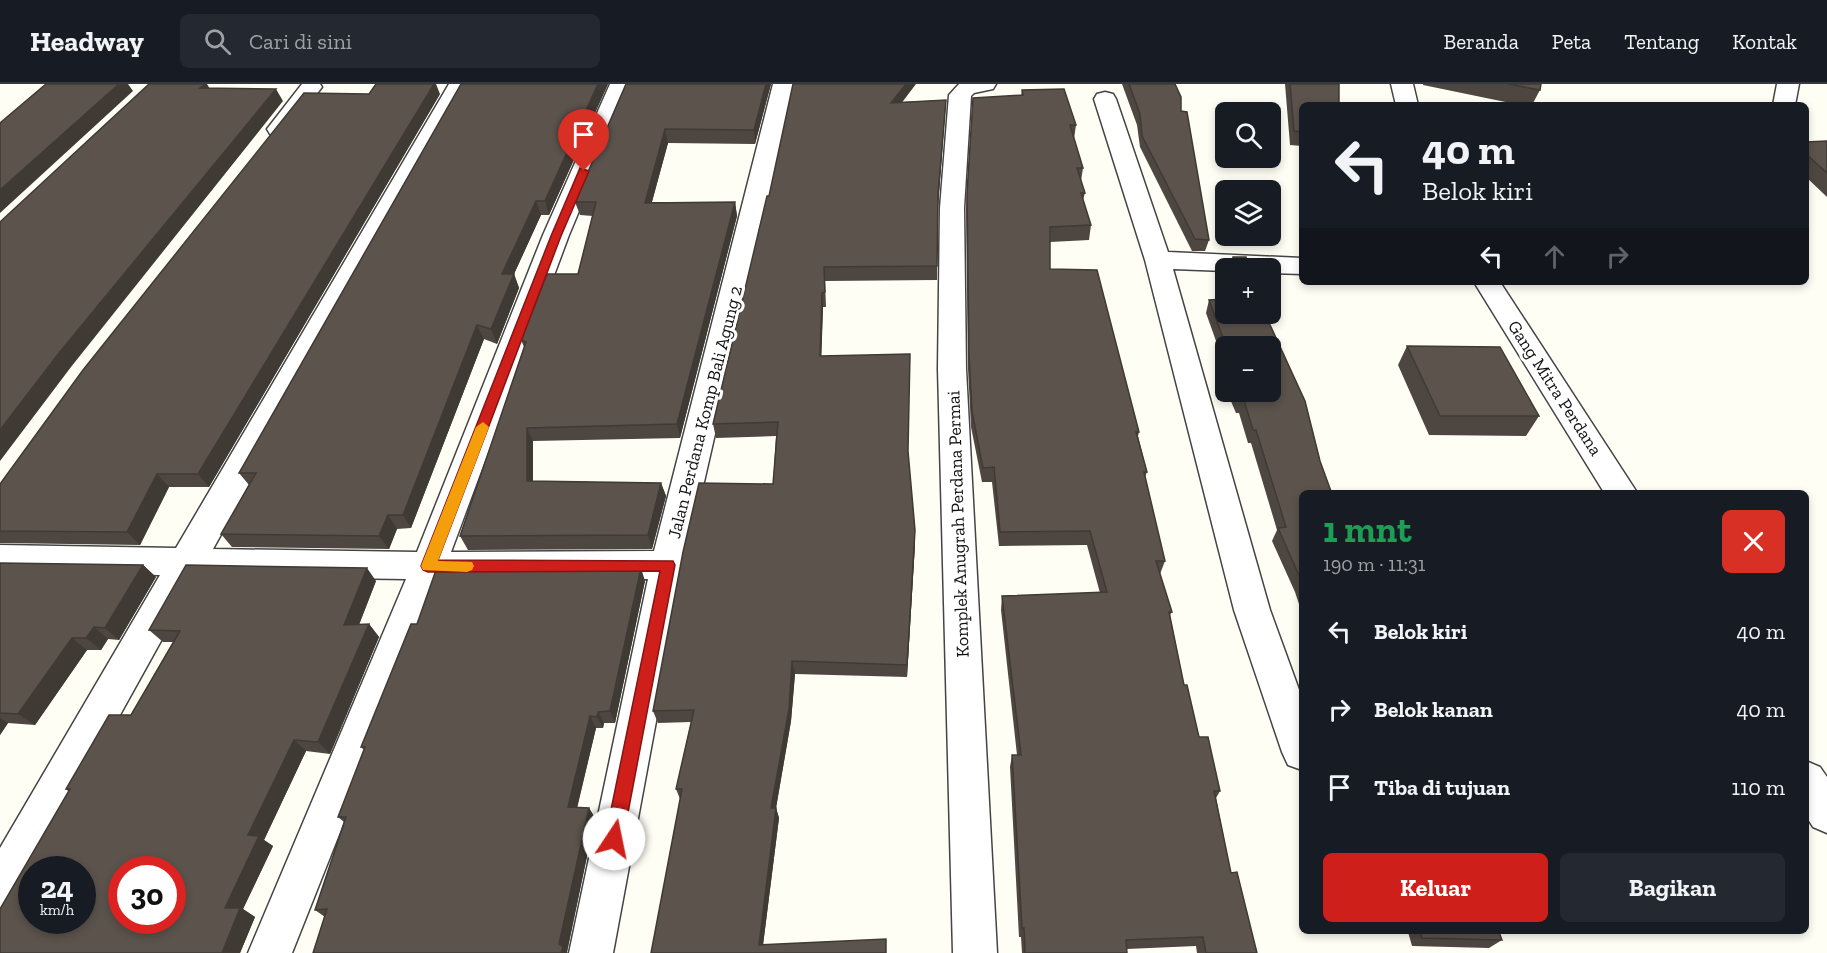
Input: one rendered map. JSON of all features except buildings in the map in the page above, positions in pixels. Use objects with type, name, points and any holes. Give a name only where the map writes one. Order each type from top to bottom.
[{"type":"street","points":[[0,890],[460,84]]},
{"type":"street","points":[[270,953],[428,566],[556,236],[621,84]]},
{"type":"street","name":"Jalan Perdana Komp Bali Agung 2","points":[[591,953],[668,565],[784,84]]},
{"type":"street","points":[[1402,84],[1406,102]]},
{"type":"street","points":[[1785,102],[1788,84]]},
{"type":"street","points":[[264,148],[311,87]]},
{"type":"street","name":"Komplek Anugrah Perdana Permai","points":[[973,89],[952,208],[952,369],[975,953]]},
{"type":"street","points":[[1105,99],[1158,260],[1252,610],[1299,743]]},
{"type":"street","points":[[1158,260],[1299,266]]},
{"type":"street","name":"Gang Mitra Perdana","points":[[1489,285],[1619,490]]},
{"type":"street","points":[[0,559],[428,566],[668,565]]},
{"type":"street","points":[[1809,785],[1827,813]]},
{"type":"slow traffic","points":[[467,566],[428,566],[483,427]]},
{"type":"route","points":[[584,171],[556,236],[428,566],[668,565],[614,839]]}]
